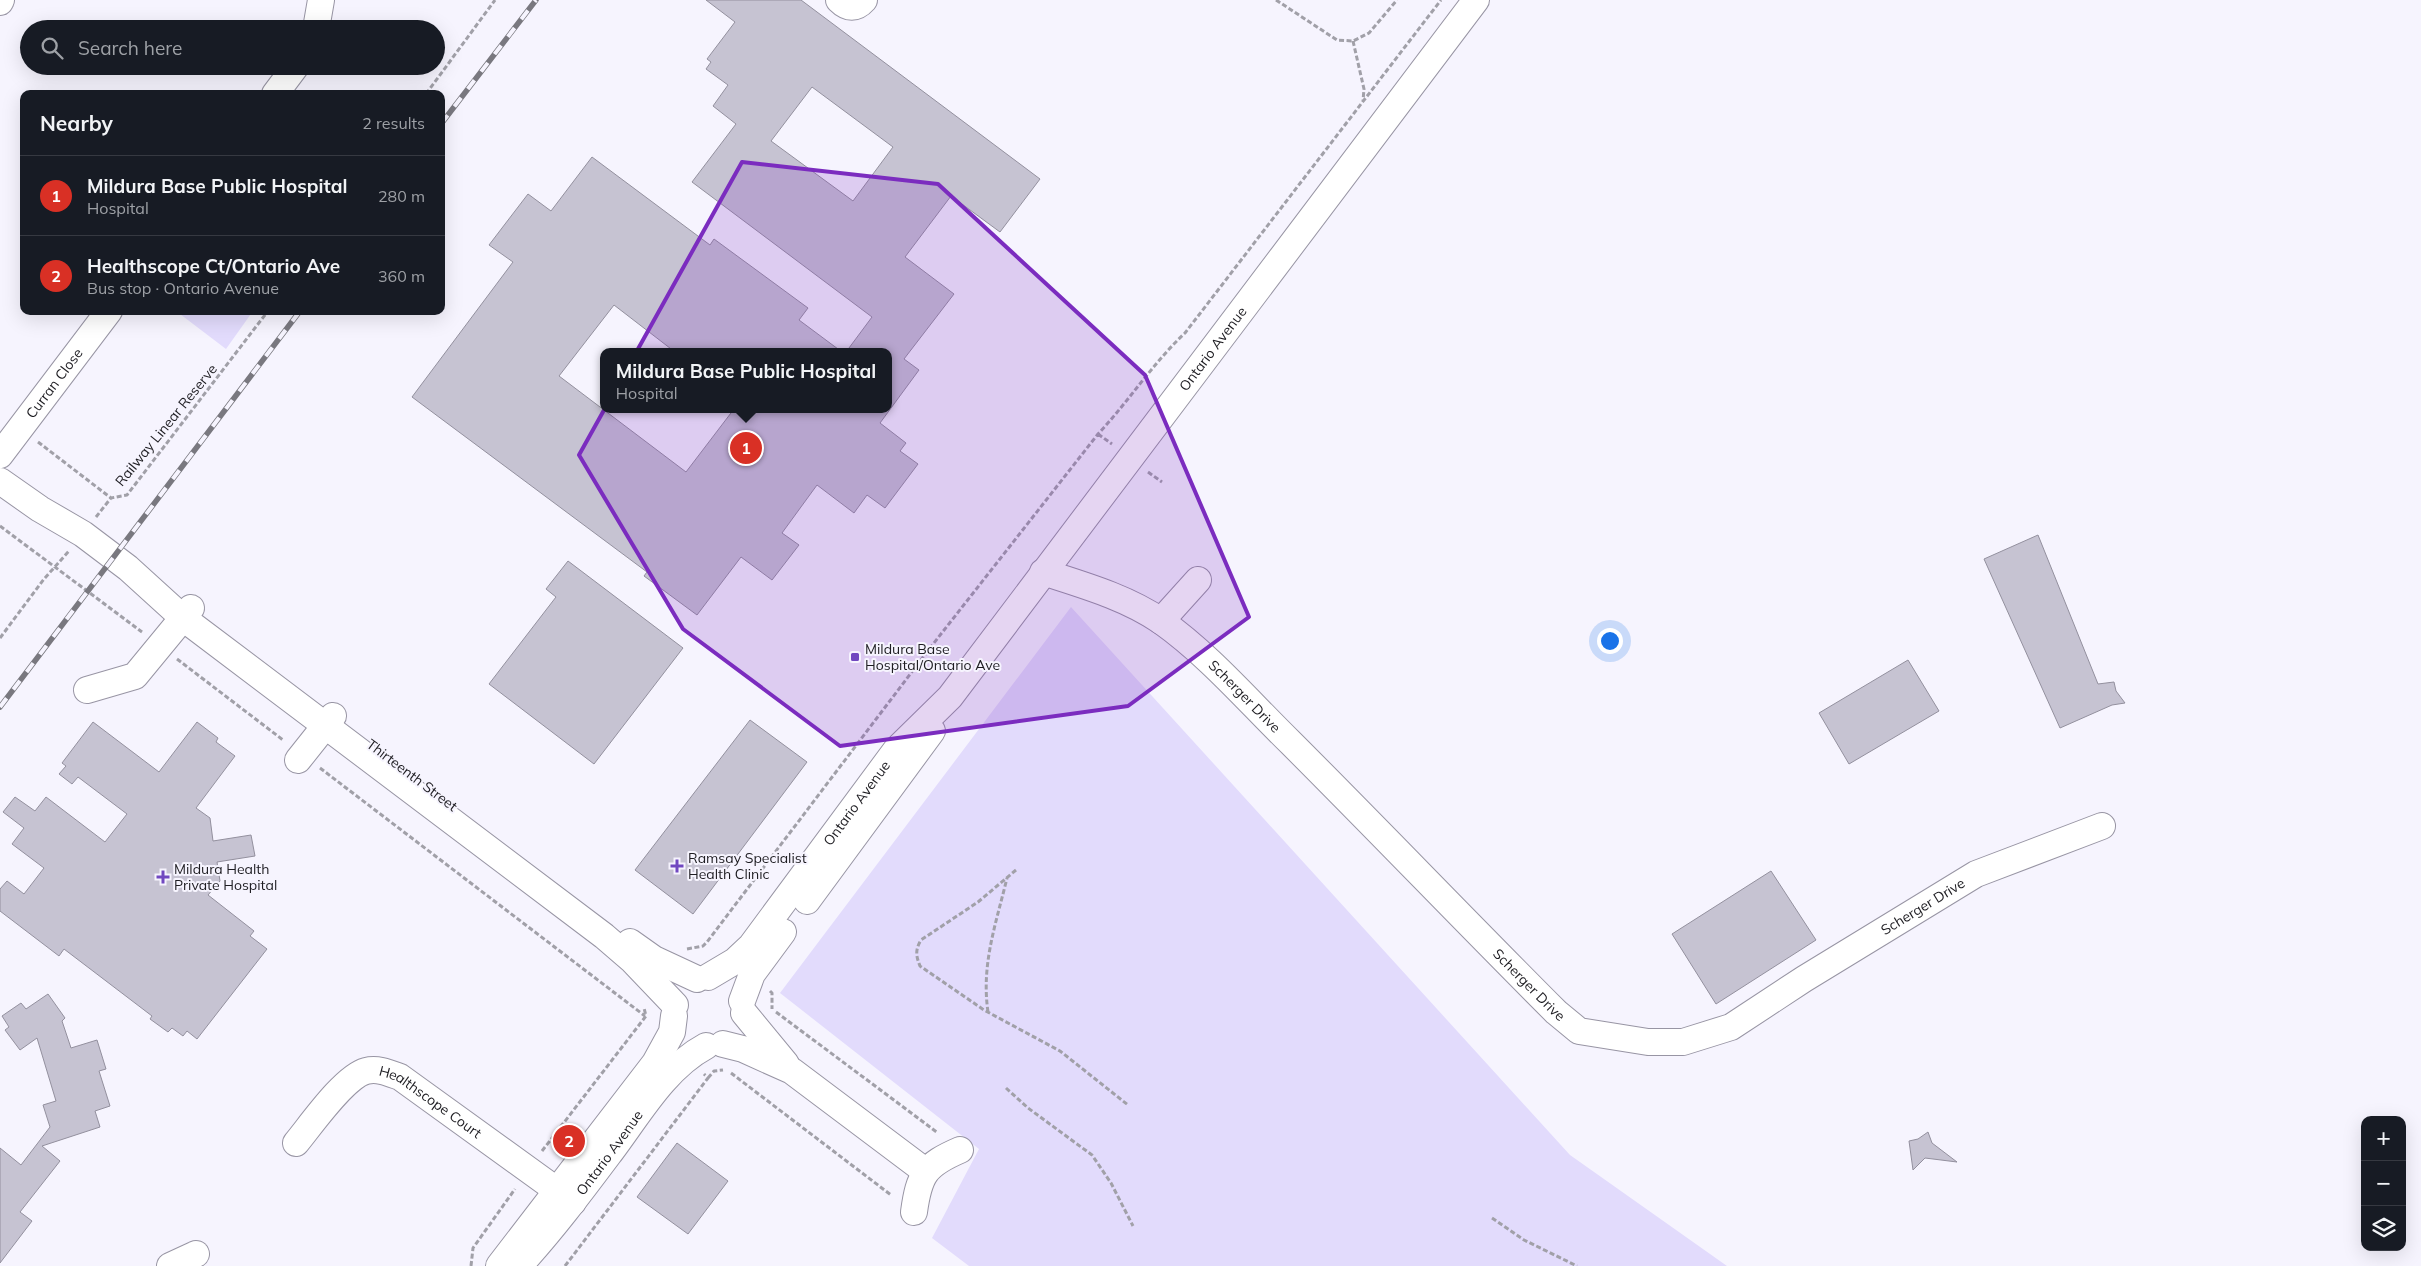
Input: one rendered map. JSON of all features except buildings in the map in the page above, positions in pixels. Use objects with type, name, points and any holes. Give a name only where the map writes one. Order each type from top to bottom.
[{"type":"street","points":[[318,20],[321,0]]},
{"type":"street","points":[[839,0],[850,7],[857,6],[864,0]]},
{"type":"street","name":"Ontario Avenue","points":[[702,978],[735,961],[751,946],[896,750],[950,697],[1476,0]]},
{"type":"street","points":[[278,90],[289,75]]},
{"type":"street","name":"Curran Close","points":[[0,455],[106,315]]},
{"type":"street","name":"Thirteenth Street","points":[[0,459],[48,498],[84,534],[128,568],[330,721],[637,947],[670,994],[702,978]]},
{"type":"street","name":"Thirteenth Street","points":[[0,481],[40,509],[84,534]]},
{"type":"street","name":"Scherger Drive","points":[[1043,572],[1099,590],[1133,605],[1161,621],[1211,664],[1522,978],[1579,1031],[1648,1042],[1683,1042],[1731,1028],[1804,979],[1976,874],[2102,826]]},
{"type":"street","points":[[1161,621],[1198,580]]},
{"type":"street","points":[[87,690],[136,676],[187,613]]},
{"type":"street","name":"Ontario Avenue","points":[[743,1007],[752,974],[930,736],[950,697]]},
{"type":"street","points":[[300,757],[330,721]]},
{"type":"street","points":[[702,978],[719,978],[729,983],[737,992],[743,1007],[792,1071]]},
{"type":"street","points":[[670,994],[678,1028],[694,1044],[743,1048],[792,1071],[925,1172]]},
{"type":"street","name":"Ontario Avenue","points":[[519,1266],[655,1063],[672,1032],[670,994]]},
{"type":"street","points":[[714,1045],[738,1031],[743,1007]]},
{"type":"street","name":"Ontario Avenue","points":[[499,1266],[565,1197],[666,1079],[697,1051],[714,1045]]},
{"type":"street","name":"Healthscope Court","points":[[296,1143],[323,1108],[349,1082],[365,1071],[374,1070],[400,1077],[526,1171],[565,1197]]},
{"type":"street","points":[[914,1212],[918,1186],[925,1172],[936,1161],[960,1150]]},
{"type":"street","points":[[170,1266],[196,1254]]},
{"type":"path","points":[[445,68],[495,0]]},
{"type":"path","points":[[1276,0],[1337,40],[1352,41],[1369,33],[1397,0]]},
{"type":"path","points":[[471,1266],[473,1248],[526,1171],[646,1016],[644,1006],[670,994],[689,948],[703,946],[930,648],[1098,434],[1142,383],[1168,349],[1185,333],[1363,104],[1441,0]]},
{"type":"path","points":[[1352,41],[1364,89],[1363,104]]},
{"type":"path","points":[[429,90],[440,75]]},
{"type":"path","name":"Railway Linear Reserve","points":[[0,638],[111,498],[127,495],[265,315]]},
{"type":"path","points":[[20,428],[111,498]]},
{"type":"path","points":[[0,526],[160,646],[300,757],[646,1016]]},
{"type":"path","points":[[1016,870],[978,902],[921,940],[916,947],[916,957],[920,966],[988,1012],[1060,1051],[1128,1105]]},
{"type":"path","points":[[988,1012],[985,992],[985,966],[1007,878]]},
{"type":"path","points":[[772,1009],[938,1133]]},
{"type":"path","points":[[731,1073],[890,1195]]},
{"type":"path","points":[[1006,1088],[1028,1108],[1092,1155],[1111,1183],[1133,1226]]},
{"type":"path","points":[[1492,1218],[1524,1240],[1576,1266]]},
{"type":"highlighted area","points":[[742,162],[938,184],[1145,375],[1249,617],[1128,706],[840,746],[683,629],[579,455]]},
{"type":"shaded area","points":[[181,315],[250,315],[226,349]]},
{"type":"shaded area","points":[[1071,607],[1570,1155],[1727,1266],[969,1266],[932,1238],[979,1149],[780,993]]},
{"type":"railway","points":[[445,119],[536,0]]},
{"type":"railway","points":[[0,707],[297,315]]},
{"type":"place","name":"Mildura Base Public Hospital","points":[[746,448]]},
{"type":"place","name":"Mildura Base Hospital/Ontario Ave","points":[[855,657]]},
{"type":"place","name":"Ramsay Specialist Health Clinic","points":[[677,866]]},
{"type":"place","name":"Mildura Health Private Hospital","points":[[163,877]]},
{"type":"place","name":"Healthscope Ct/Ontario Ave","points":[[569,1141]]}]
